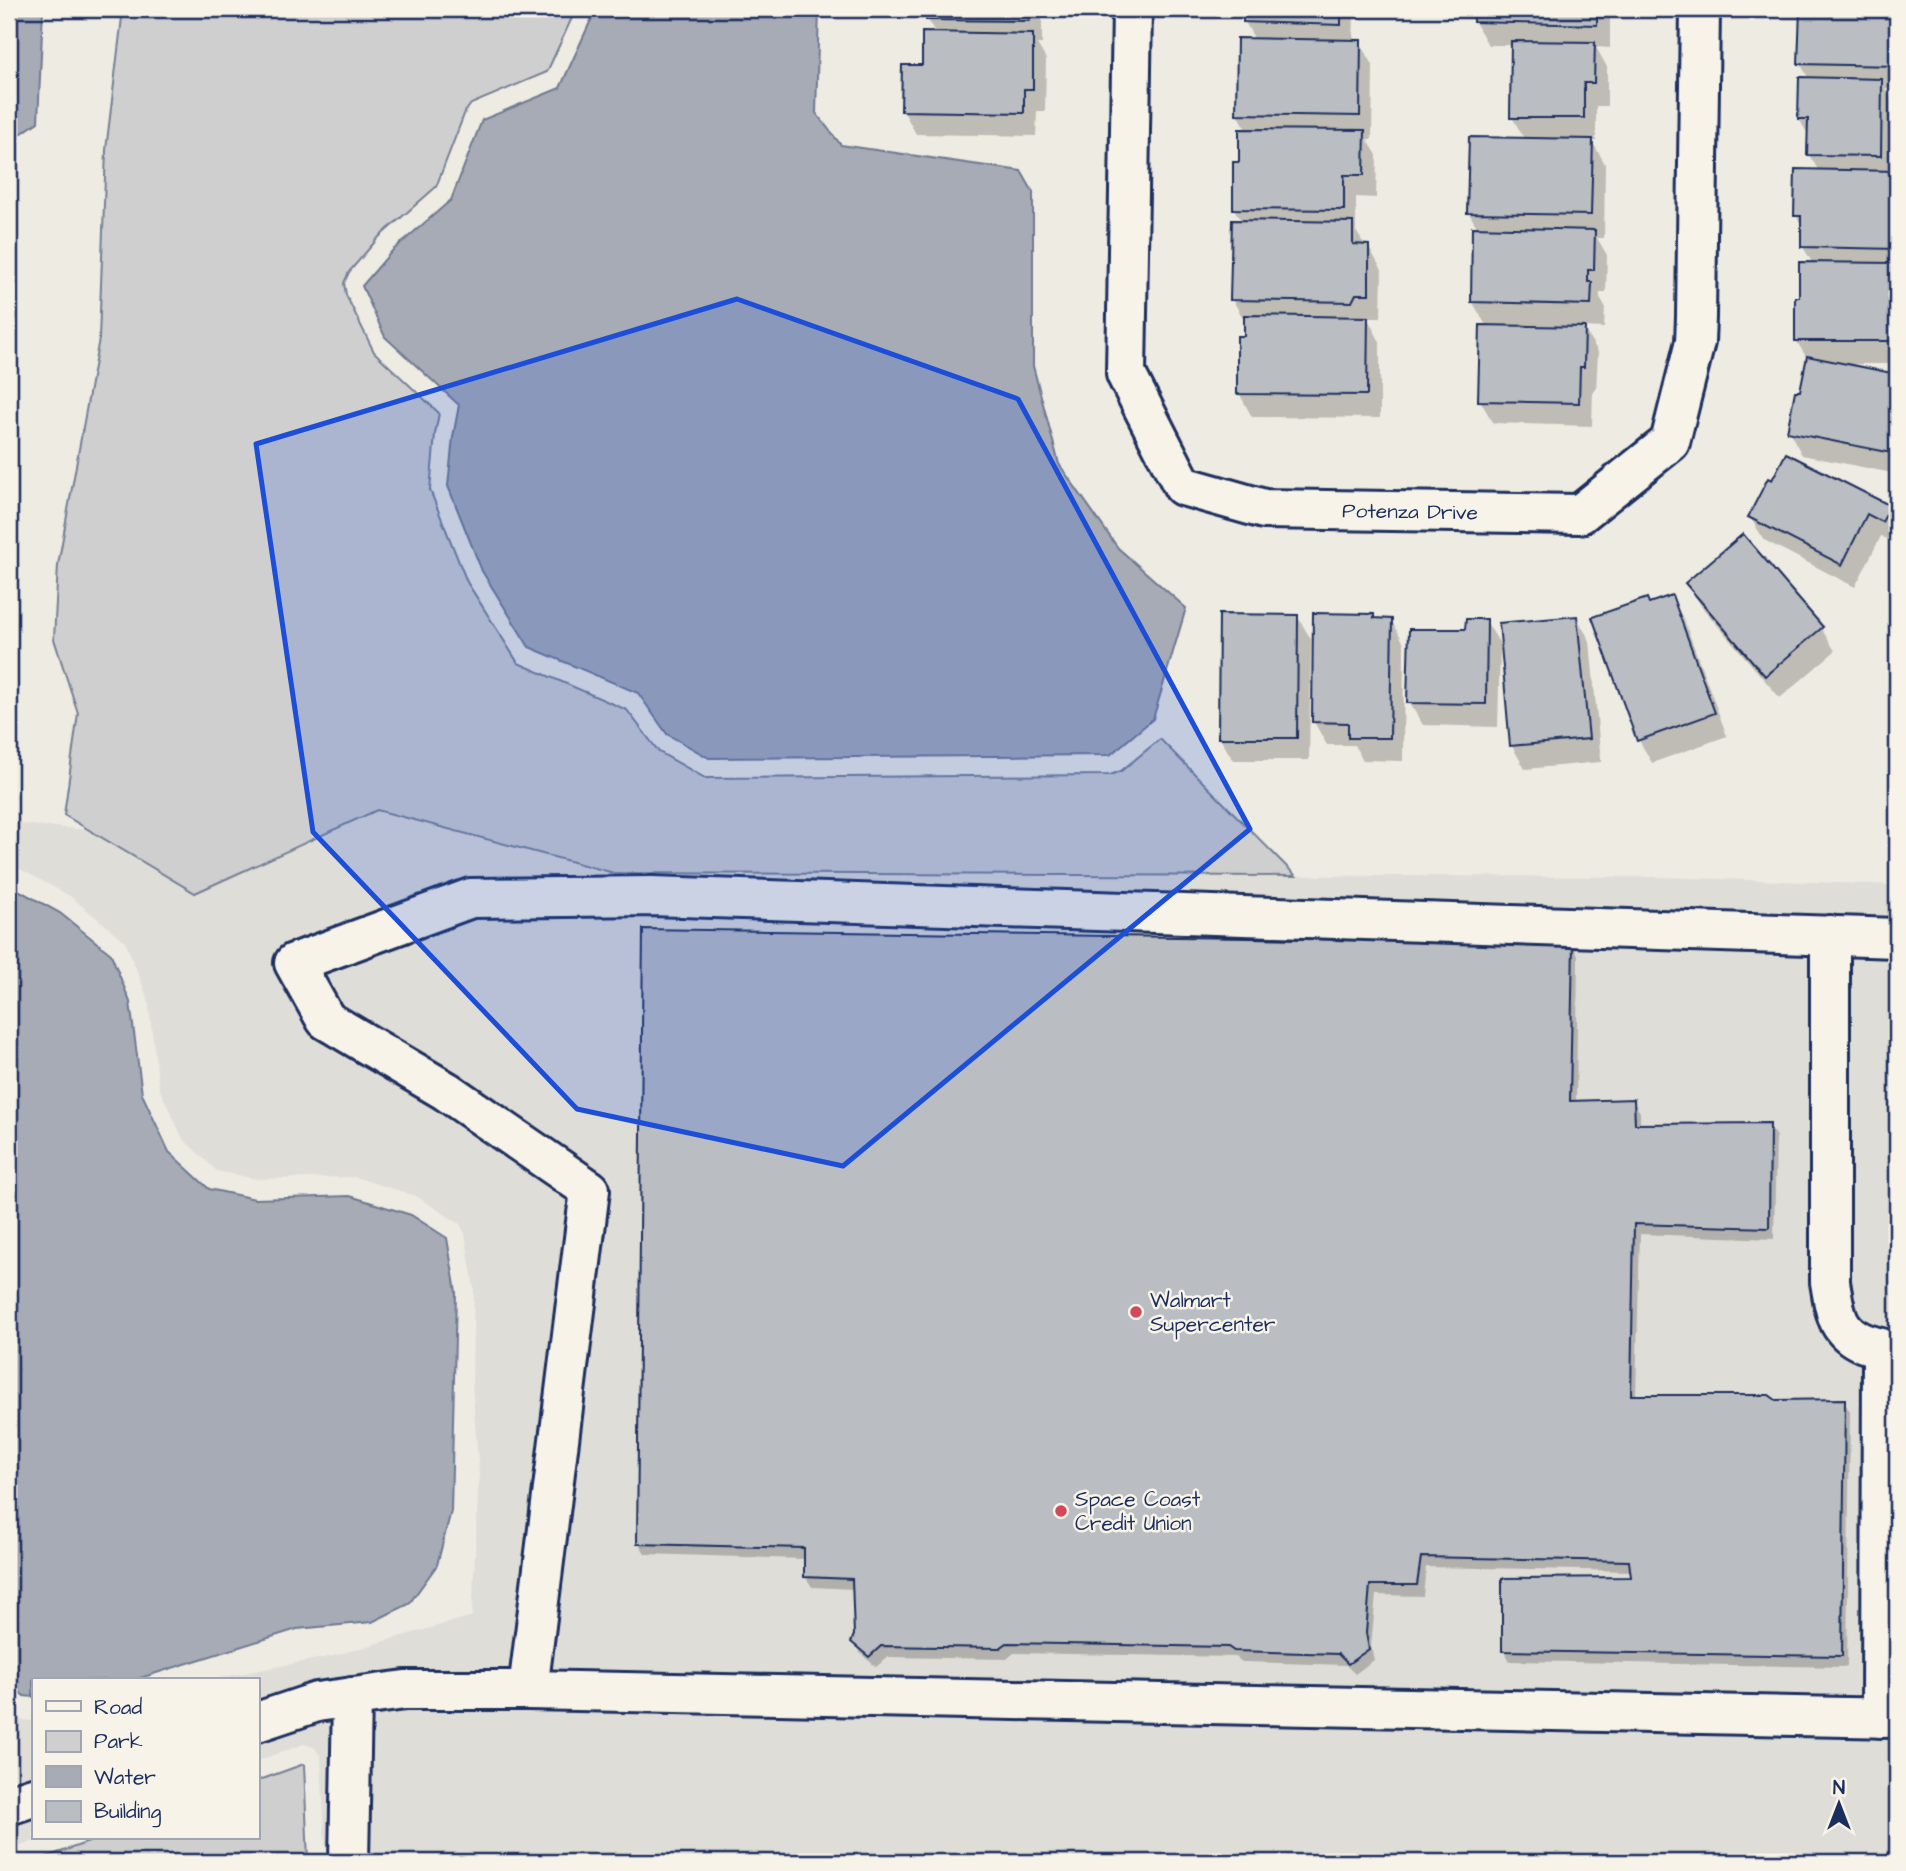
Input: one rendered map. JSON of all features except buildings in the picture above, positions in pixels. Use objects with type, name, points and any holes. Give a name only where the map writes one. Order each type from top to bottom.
[{"type":"street","name":"Potenza Drive","points":[[1132,9],[1126,374],[1182,486],[1264,509],[1580,514],[1670,442],[1693,350],[1700,9]]},
{"type":"street","points":[[528,1690],[590,1190],[446,1091],[326,1020],[294,964],[471,898],[651,896],[1897,938]]},
{"type":"street","points":[[259,1720],[317,1702],[405,1690],[528,1690],[1889,1718],[1890,1350],[1853,1338],[1841,1326],[1835,1313],[1830,1282],[1830,935]]},
{"type":"street","points":[[349,1862],[352,1697]]},
{"type":"street","points":[[9,1805],[32,1797]]},
{"type":"highlighted area","points":[[737,299],[1018,399],[1250,829],[843,1166],[577,1109],[313,832],[256,444]]},
{"type":"shaded area","points":[[377,810],[614,873],[1660,877],[1897,885],[1897,1862],[339,1862],[339,1845],[325,1845],[321,1757],[315,1748],[304,1744],[259,1760],[259,1678],[218,1678],[333,1656],[472,1616],[479,1474],[472,1384],[474,1288],[465,1234],[460,1224],[416,1196],[355,1177],[257,1179],[217,1171],[183,1139],[159,1088],[148,999],[125,941],[70,896],[9,863],[9,823],[89,830],[195,893]]},
{"type":"shaded area","points":[[9,1719],[32,1721],[32,1840],[37,1840],[9,1850]]},
{"type":"green space","points":[[123,9],[576,9],[547,72],[471,104],[465,112],[436,187],[379,237],[349,272],[344,283],[346,295],[374,352],[439,413],[430,490],[467,582],[518,663],[627,710],[659,752],[705,778],[1110,775],[1121,771],[1160,739],[1296,876],[614,873],[377,810],[195,893],[64,815],[78,713],[54,639],[58,565],[99,339],[106,150]]},
{"type":"green space","points":[[304,1764],[308,1862],[32,1862],[94,1840],[259,1840],[259,1780]]},
{"type":"water","points":[[9,9],[43,9],[38,122],[9,142]]},
{"type":"water","points":[[596,9],[819,9],[816,113],[841,145],[1021,171],[1033,192],[1033,366],[1059,464],[1118,548],[1186,608],[1153,719],[1110,755],[709,758],[667,734],[638,693],[529,647],[482,571],[448,486],[459,405],[385,337],[362,286],[392,251],[451,200],[482,120],[560,88]]},
{"type":"water","points":[[9,885],[60,913],[111,954],[130,1002],[142,1094],[169,1152],[209,1189],[255,1199],[350,1196],[411,1215],[447,1238],[456,1292],[451,1511],[437,1565],[409,1604],[372,1622],[297,1629],[140,1678],[32,1678],[32,1697],[24,1696],[9,1684]]},
{"type":"place","name":"Walmart Supercenter","points":[[1136,1312]]},
{"type":"place","name":"Space Coast Credit Union","points":[[1061,1511]]}]
